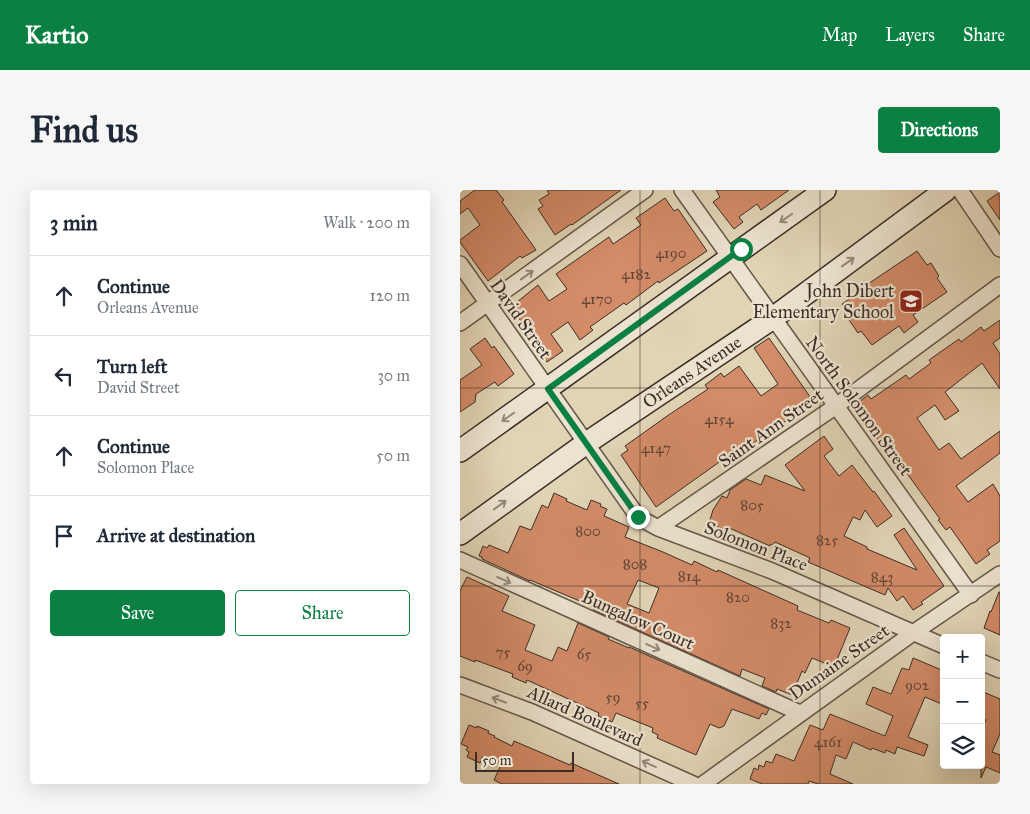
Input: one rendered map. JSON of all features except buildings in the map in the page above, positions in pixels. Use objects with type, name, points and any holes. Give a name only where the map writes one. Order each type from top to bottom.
[{"type":"street","points":[[460,323],[646,190]]},
{"type":"street","name":"North Solomon Street","points":[[682,190],[971,595]]},
{"type":"street","points":[[460,451],[826,190]]},
{"type":"street","name":"Orleans Avenue","points":[[460,534],[585,444],[773,318],[946,190]]},
{"type":"street","points":[[960,190],[1000,250]]},
{"type":"street","name":"David Street","points":[[460,264],[585,444]]},
{"type":"street","name":"Saint Ann Street","points":[[658,528],[836,406],[1000,285]]},
{"type":"street","name":"Solomon Place","points":[[585,444],[638,517],[658,528],[772,571],[940,644]]},
{"type":"street","name":"Bungalow Court","points":[[460,560],[800,713]]},
{"type":"street","name":"Dumaine Street","points":[[703,784],[913,632],[1000,574]]},
{"type":"street","points":[[985,664],[1000,670]]},
{"type":"street","name":"Allard Boulevard","points":[[460,685],[532,712],[693,784]]},
{"type":"place","name":"John Dibert Elementary School","points":[[911,301]]},
{"type":"route","points":[[638,517],[548,389],[741,249]]}]
